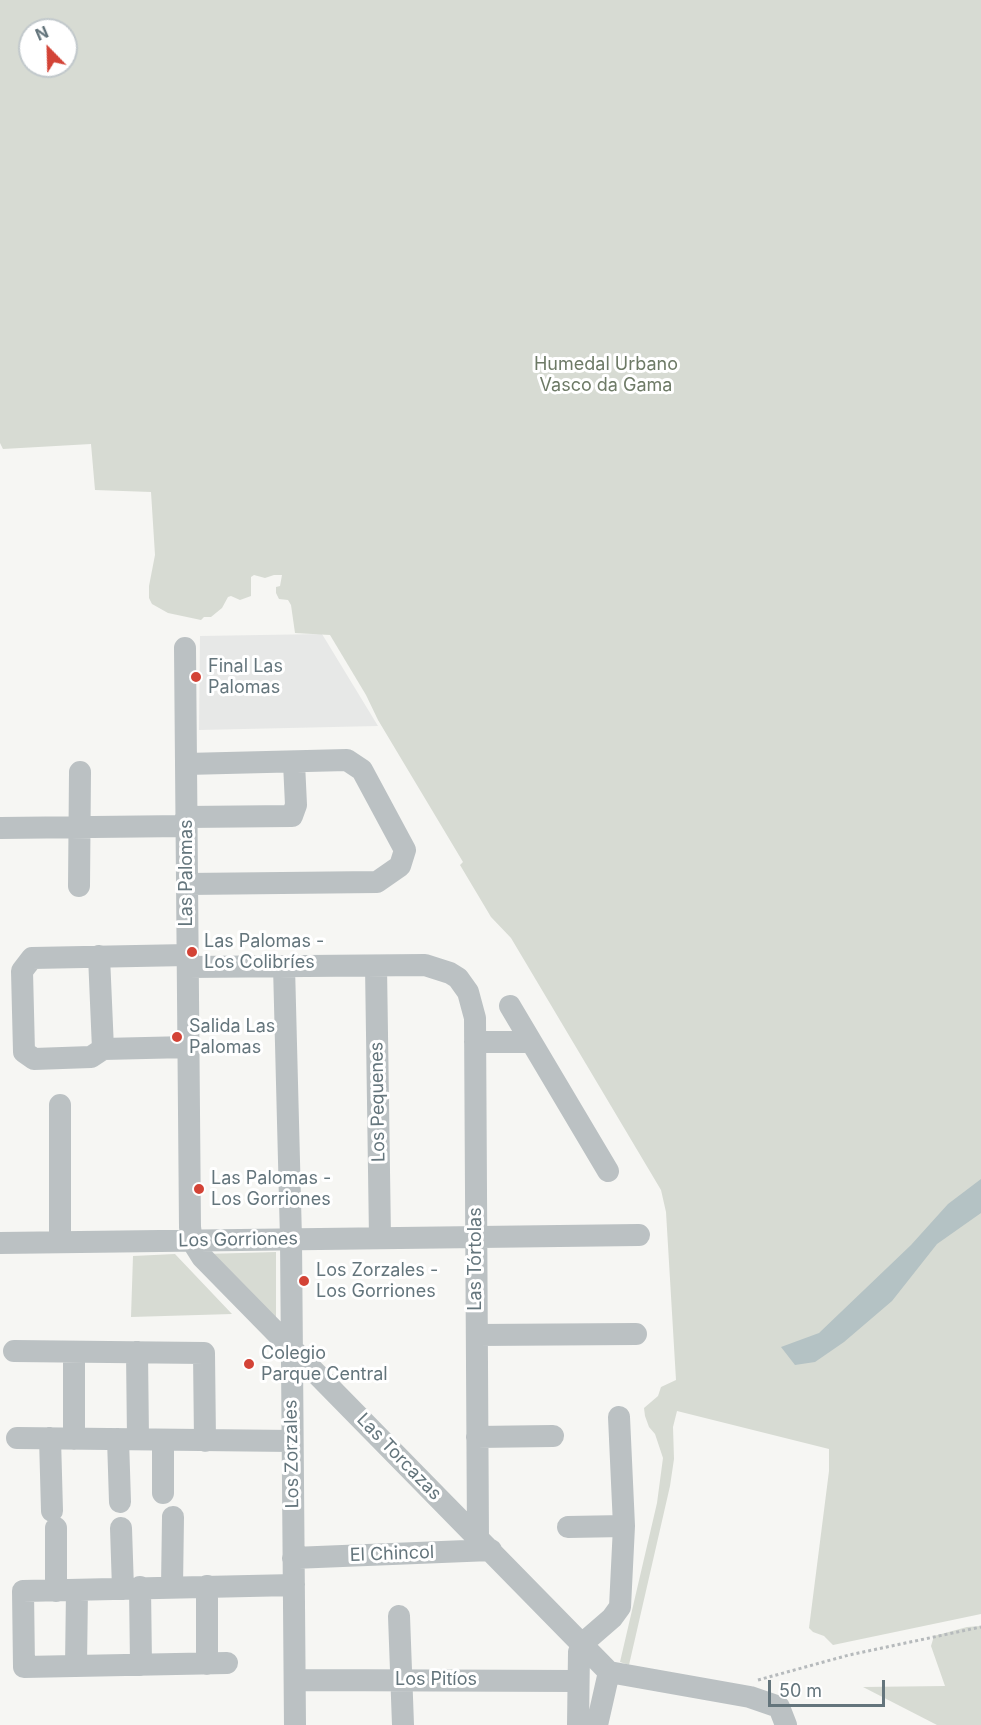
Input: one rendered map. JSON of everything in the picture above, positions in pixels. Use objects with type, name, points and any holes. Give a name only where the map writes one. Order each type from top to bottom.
[{"type":"street","name":"Las Palomas","points":[[185,648],[190,1227],[192,1241]]},
{"type":"street","points":[[186,764],[347,760],[362,770],[405,850],[400,866],[377,882],[187,885]]},
{"type":"street","points":[[0,828],[80,827],[292,816],[296,805],[294,763]]},
{"type":"street","points":[[80,886],[81,772]]},
{"type":"street","points":[[99,956],[103,1049]]},
{"type":"street","points":[[188,1047],[103,1049],[91,1058],[34,1059],[24,1052],[22,971],[32,958],[99,956],[284,966],[376,966]]},
{"type":"street","name":"Las Tórtolas","points":[[376,966],[425,965],[450,973],[463,984],[474,1009],[477,1437],[484,1544]]},
{"type":"street","name":"Los Zorzales","points":[[284,966],[291,1239],[295,1725]]},
{"type":"street","name":"Los Pequenes","points":[[376,966],[380,1238]]},
{"type":"street","points":[[510,1006],[608,1171]]},
{"type":"street","points":[[475,1042],[531,1042]]},
{"type":"street","points":[[60,1105],[60,1242]]},
{"type":"street","name":"Los Gorriones","points":[[0,1243],[639,1235]]},
{"type":"street","name":"Las Torcazas","points":[[192,1241],[202,1257],[609,1672]]},
{"type":"street","points":[[477,1335],[636,1334]]},
{"type":"street","points":[[14,1351],[204,1353],[205,1441]]},
{"type":"street","points":[[74,1352],[74,1438]]},
{"type":"street","points":[[120,1502],[137,1352]]},
{"type":"street","points":[[578,1725],[579,1652],[582,1644],[612,1618],[620,1607],[624,1526],[619,1417]]},
{"type":"street","points":[[477,1437],[553,1436]]},
{"type":"street","points":[[17,1438],[292,1441]]},
{"type":"street","points":[[50,1438],[54,1519],[76,1666]]},
{"type":"street","points":[[163,1440],[163,1492]]},
{"type":"street","points":[[172,1587],[173,1517]]},
{"type":"street","points":[[568,1527],[624,1526]]},
{"type":"street","points":[[121,1528],[141,1665]]},
{"type":"street","name":"El Chincol","points":[[293,1558],[484,1544]]},
{"type":"street","points":[[207,1586],[217,1663],[24,1667],[23,1591],[66,1591],[131,1588],[207,1586],[294,1585]]},
{"type":"street","points":[[399,1616],[402,1725]]},
{"type":"street","points":[[597,1725],[609,1672],[750,1697],[779,1707],[786,1725]]},
{"type":"street","name":"Los Pitíos","points":[[295,1680],[578,1681]]},
{"type":"path","points":[[749,1682],[849,1655],[981,1627]]},
{"type":"shaded area","points":[[322,634],[378,726],[199,730],[200,636]]},
{"type":"shaded area","points":[[981,1179],[981,1213],[937,1244],[892,1301],[844,1342],[815,1362],[795,1365],[781,1347],[819,1333],[911,1245],[948,1204]]},
{"type":"green space","name":"Humedal Urbano Vasco da Gama","points":[[0,0],[981,0],[981,1614],[833,1645],[824,1636],[813,1632],[809,1628],[829,1471],[829,1449],[677,1411],[673,1427],[674,1459],[670,1486],[629,1665],[620,1662],[657,1503],[663,1458],[655,1434],[649,1427],[644,1408],[658,1396],[661,1387],[676,1380],[666,1212],[661,1190],[511,938],[491,917],[460,865],[463,862],[330,635],[295,633],[291,605],[288,600],[279,599],[276,593],[276,587],[280,586],[282,575],[265,578],[254,575],[251,577],[251,596],[240,600],[228,597],[222,608],[211,617],[204,617],[201,620],[168,613],[152,604],[149,598],[155,555],[151,492],[95,490],[91,444],[3,449],[0,443]]},
{"type":"green space","points":[[276,1252],[276,1327],[205,1254]]},
{"type":"green space","points":[[175,1254],[232,1314],[131,1317],[133,1256]]},
{"type":"green space","points":[[981,1626],[981,1725],[937,1725],[863,1687],[945,1686],[931,1646],[934,1636],[967,1627]]},
{"type":"place","name":"Final Las Palomas","points":[[196,677]]},
{"type":"place","name":"Las Palomas - Los Colibríes","points":[[192,952]]},
{"type":"place","name":"Salida Las Palomas","points":[[177,1037]]},
{"type":"place","name":"Las Palomas - Los Gorriones","points":[[199,1189]]},
{"type":"place","name":"Los Zorzales - Los Gorriones","points":[[304,1281]]},
{"type":"place","name":"Colegio Parque Central","points":[[249,1364]]}]
